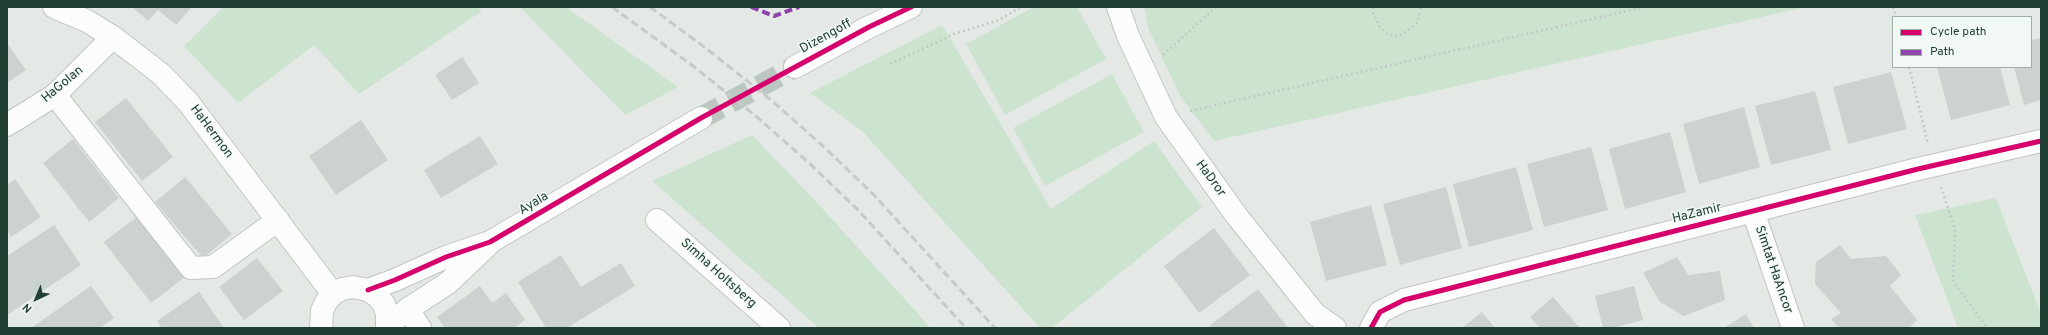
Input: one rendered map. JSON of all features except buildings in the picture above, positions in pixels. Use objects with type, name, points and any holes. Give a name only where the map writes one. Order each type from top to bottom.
[{"type":"street","name":"HaHermon","points":[[54,7],[87,21],[113,38],[161,74],[188,102],[333,294]]},
{"type":"street","name":"Dizengoff","points":[[795,67],[869,27],[911,7]]},
{"type":"street","name":"HaDror","points":[[1118,7],[1128,36],[1166,117],[1236,215],[1310,308],[1315,314],[1335,328]]},
{"type":"street","name":"HaGolan","points":[[7,126],[55,95],[113,38]]},
{"type":"street","points":[[55,95],[191,268],[213,267],[278,220]]},
{"type":"street","name":"Ayala","points":[[368,290],[395,280],[446,257],[490,242],[701,118]]},
{"type":"street","name":"HaZamir","points":[[1371,328],[1380,312],[1404,300],[1934,165],[2041,141]]},
{"type":"street","name":"Simtat HaAncor","points":[[1753,211],[1793,328]]},
{"type":"street","name":"Simha Holtsberg","points":[[657,220],[779,328]]},
{"type":"street","name":"Ayala","points":[[387,327],[408,309],[448,283],[490,242]]},
{"type":"street","points":[[318,326],[326,302],[333,294],[342,289],[352,287],[368,290],[377,296],[384,304],[388,314],[387,327]]},
{"type":"street","points":[[408,309],[420,328]]},
{"type":"path","points":[[890,64],[954,34],[999,20],[1021,7]]},
{"type":"path","points":[[1142,68],[1168,52],[1216,7]]},
{"type":"path","points":[[1373,7],[1373,12],[1379,26],[1388,35],[1400,36],[1417,23],[1421,7]]},
{"type":"path","points":[[1166,117],[1645,7]]},
{"type":"path","points":[[1909,68],[1934,165],[1955,230],[1953,281],[1987,328]]},
{"type":"green space","points":[[223,7],[478,7],[482,11],[359,94],[314,45],[238,103],[184,46]]},
{"type":"green space","points":[[520,7],[566,7],[678,87],[625,115]]},
{"type":"green space","points":[[1034,7],[1077,7],[1106,59],[1005,115],[966,44]]},
{"type":"green space","points":[[1144,7],[1806,7],[1214,141],[1180,96],[1149,30]]},
{"type":"green space","points":[[942,25],[1051,209],[1154,141],[1202,207],[1052,328],[1040,328],[862,131],[810,93]]},
{"type":"green space","points":[[1112,74],[1144,132],[1045,186],[1013,128]]},
{"type":"green space","points":[[752,135],[810,195],[931,328],[819,328],[652,181]]},
{"type":"green space","points":[[1996,198],[2041,314],[2041,328],[1958,328],[1915,215]]},
{"type":"tunnel","points":[[701,118],[795,67]]},
{"type":"railway","points":[[612,7],[693,66],[757,117],[809,163],[857,209],[966,328]]},
{"type":"railway","points":[[650,7],[707,49],[771,100],[824,147],[873,194],[995,328]]},
{"type":"marked path","points":[[751,7],[774,16],[799,7]]},
{"type":"cycle path","points":[[368,290],[395,280],[446,257],[490,242],[701,118],[869,27],[911,7]]},
{"type":"cycle path","points":[[1371,328],[1380,312],[1404,300],[1918,169],[2041,141]]}]
